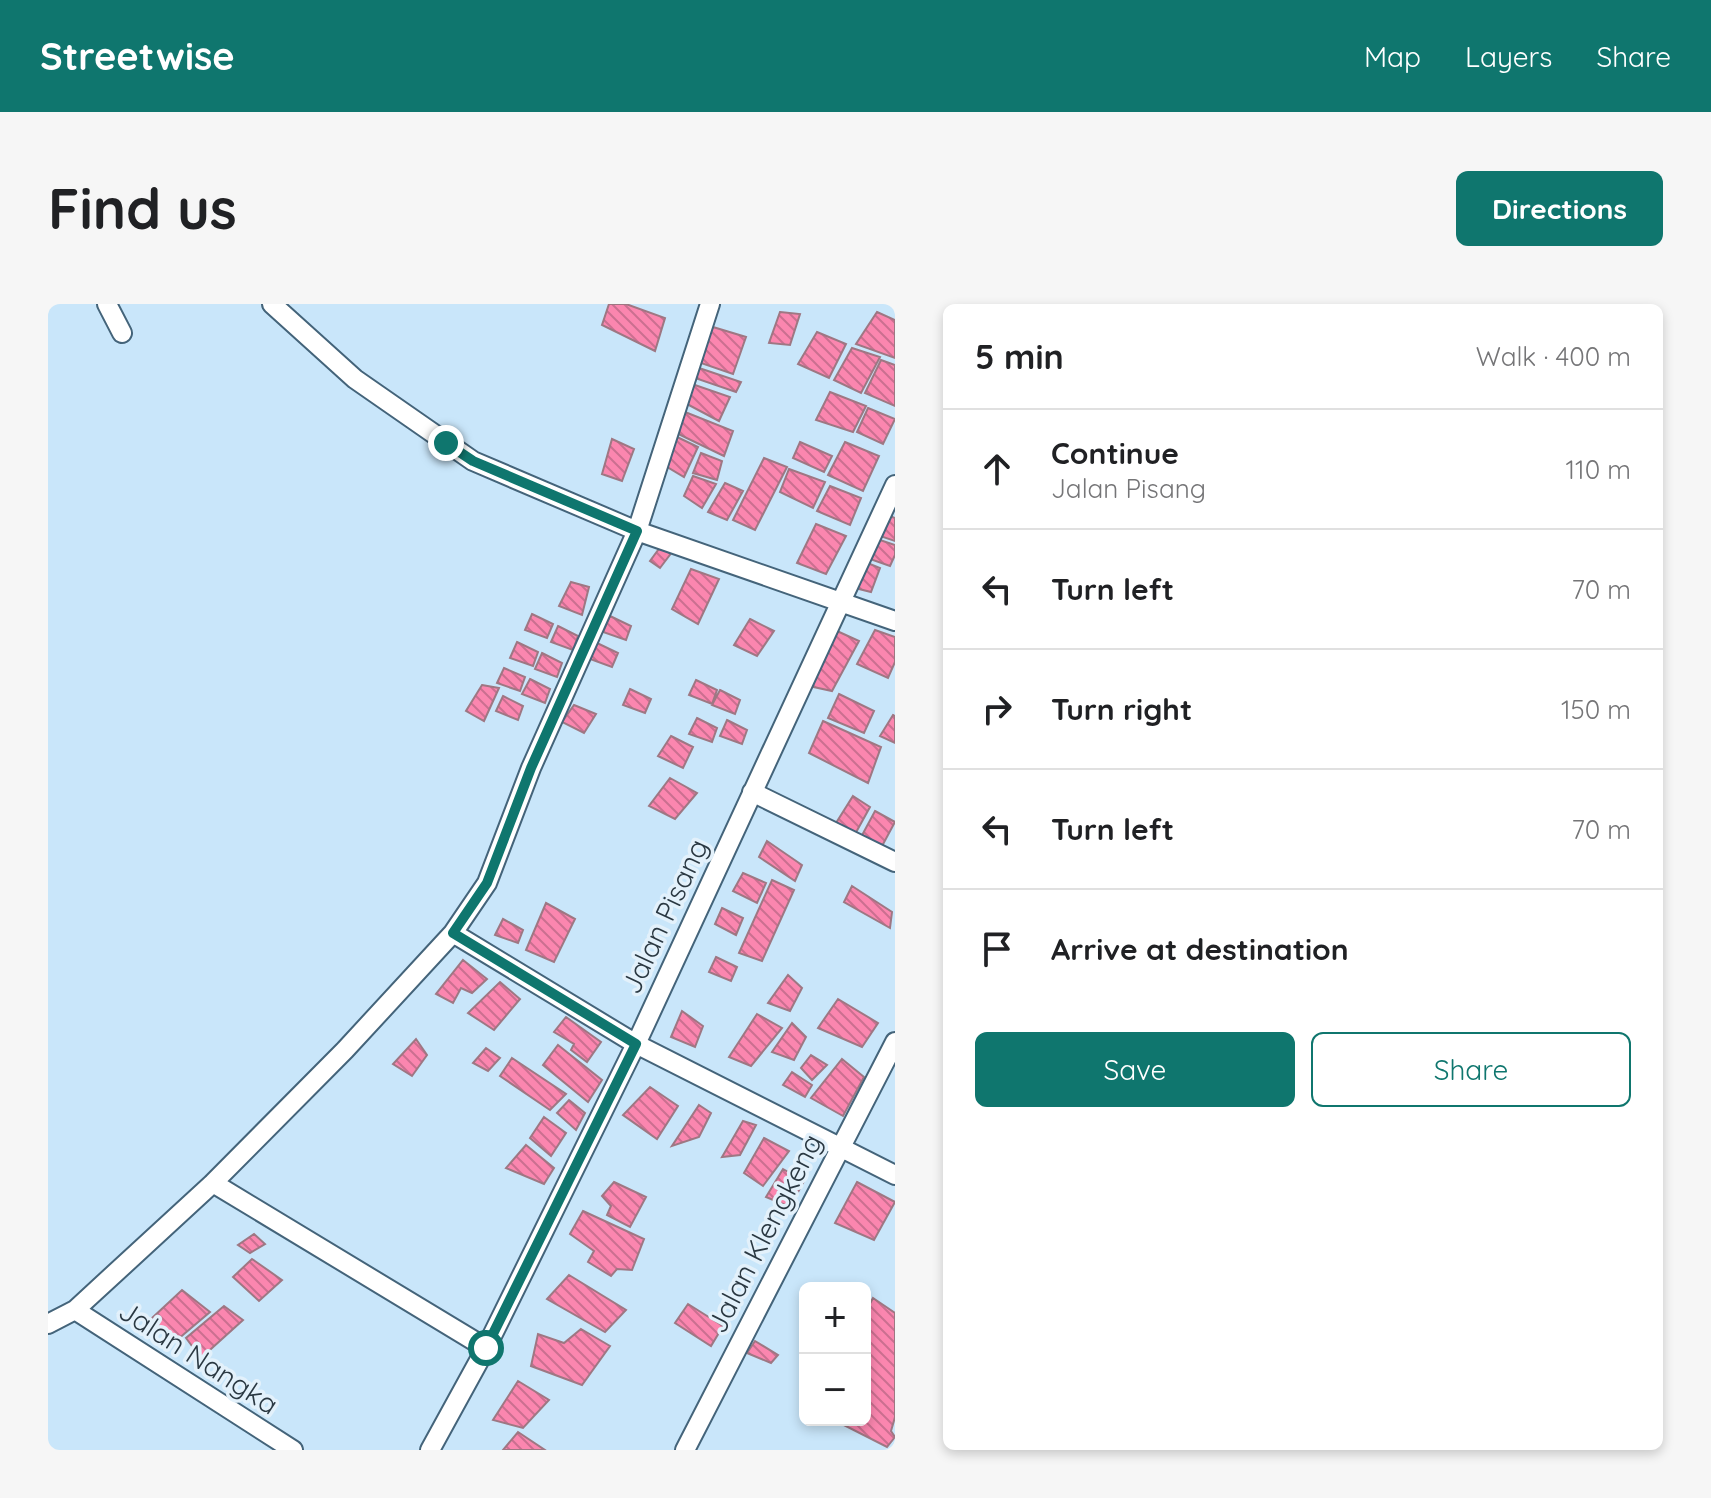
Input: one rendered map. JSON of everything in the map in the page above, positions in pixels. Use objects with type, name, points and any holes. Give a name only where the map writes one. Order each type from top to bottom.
[{"type":"street","points":[[107,304],[122,333]]},
{"type":"street","points":[[272,304],[355,379],[473,461],[637,531],[895,621]]},
{"type":"street","points":[[48,1324],[75,1310],[213,1183],[345,1050],[453,933],[487,883],[531,768],[637,531],[710,304]]},
{"type":"street","name":"Jalan Pisang","points":[[430,1450],[486,1348],[636,1044],[895,485]]},
{"type":"street","points":[[752,792],[895,862]]},
{"type":"street","points":[[453,933],[636,1044],[895,1175]]},
{"type":"street","name":"Jalan Klengkeng","points":[[685,1450],[895,1042]]},
{"type":"street","points":[[213,1183],[486,1348]]},
{"type":"street","name":"Jalan Nangka","points":[[75,1310],[293,1450]]},
{"type":"building","points":[[609,304],[626,304],[665,318],[655,351],[602,325]]},
{"type":"building","points":[[780,312],[800,314],[790,345],[769,343]]},
{"type":"building","points":[[877,312],[895,320],[895,358],[856,344]]},
{"type":"building","points":[[713,327],[746,337],[733,374],[698,362]]},
{"type":"building","points":[[817,332],[846,344],[829,378],[798,364]]},
{"type":"building","points":[[852,348],[880,357],[861,393],[834,380]]},
{"type":"building","points":[[881,360],[895,365],[895,406],[865,393]]},
{"type":"building","points":[[696,367],[741,382],[736,392],[692,377]]},
{"type":"building","points":[[692,384],[730,397],[719,421],[685,403]]},
{"type":"building","points":[[830,392],[866,406],[853,432],[816,420]]},
{"type":"building","points":[[868,408],[895,419],[883,444],[857,432]]},
{"type":"building","points":[[680,410],[733,431],[724,456],[674,432]]},
{"type":"building","points":[[675,436],[698,447],[684,477],[664,465]]},
{"type":"building","points":[[612,439],[634,449],[622,481],[602,474]]},
{"type":"building","points":[[800,442],[832,456],[824,472],[793,458]]},
{"type":"building","points":[[845,442],[879,456],[863,491],[828,475]]},
{"type":"building","points":[[701,453],[722,461],[717,480],[693,473]]},
{"type":"building","points":[[764,458],[787,467],[755,530],[733,520]]},
{"type":"building","points":[[789,469],[825,482],[813,508],[780,492]]},
{"type":"building","points":[[693,476],[716,484],[702,508],[684,496]]},
{"type":"building","points":[[725,483],[743,491],[727,520],[708,512]]},
{"type":"building","points":[[830,486],[861,498],[850,525],[817,511]]},
{"type":"building","points":[[885,514],[895,518],[895,541],[877,535]]},
{"type":"building","points":[[816,524],[846,536],[826,574],[797,563]]},
{"type":"building","points":[[874,538],[895,545],[890,566],[867,558]]},
{"type":"building","points":[[661,546],[672,552],[660,568],[650,561]]},
{"type":"building","points":[[865,562],[880,568],[871,592],[855,588]]},
{"type":"building","points":[[691,569],[719,579],[698,624],[672,609]]},
{"type":"building","points":[[571,582],[589,587],[582,615],[559,606]]},
{"type":"building","points":[[532,614],[553,624],[547,638],[525,630]]},
{"type":"building","points":[[610,616],[631,626],[626,640],[603,632]]},
{"type":"building","points":[[750,619],[774,631],[757,656],[734,645]]},
{"type":"building","points":[[558,626],[578,636],[573,650],[551,642]]},
{"type":"building","points":[[875,630],[895,637],[895,662],[888,678],[857,664]]},
{"type":"building","points":[[837,631],[859,641],[832,691],[809,686]]},
{"type":"building","points":[[517,642],[538,652],[533,666],[510,658]]},
{"type":"building","points":[[597,643],[618,653],[612,667],[590,659]]},
{"type":"building","points":[[542,653],[562,663],[557,677],[535,669]]},
{"type":"building","points":[[504,668],[525,677],[520,691],[497,683]]},
{"type":"building","points":[[530,679],[550,689],[545,703],[522,694]]},
{"type":"building","points":[[696,680],[717,690],[712,704],[689,695]]},
{"type":"building","points":[[482,685],[499,688],[484,721],[466,711]]},
{"type":"building","points":[[630,689],[651,699],[645,713],[623,705]]},
{"type":"building","points":[[720,690],[740,700],[735,714],[712,705]]},
{"type":"building","points":[[839,694],[874,711],[864,733],[828,718]]},
{"type":"building","points":[[503,696],[523,706],[518,720],[496,711]]},
{"type":"building","points":[[574,705],[596,714],[584,733],[562,722]]},
{"type":"building","points":[[895,716],[895,743],[880,736]]},
{"type":"building","points":[[697,718],[717,728],[712,742],[689,734]]},
{"type":"building","points":[[727,720],[747,730],[742,744],[720,736]]},
{"type":"building","points":[[823,721],[881,747],[868,783],[809,753]]},
{"type":"building","points":[[671,736],[693,747],[683,768],[658,756]]},
{"type":"building","points":[[670,778],[697,793],[675,819],[649,806]]},
{"type":"building","points":[[853,796],[870,807],[854,836],[836,823]]},
{"type":"building","points":[[875,811],[895,822],[881,848],[860,839]]},
{"type":"building","points":[[767,841],[802,865],[795,881],[759,857]]},
{"type":"building","points":[[743,873],[766,883],[757,903],[733,891]]},
{"type":"building","points":[[772,880],[794,890],[762,961],[739,953]]},
{"type":"building","points":[[852,886],[892,912],[890,928],[844,902]]},
{"type":"building","points":[[546,903],[575,919],[554,962],[526,950]]},
{"type":"building","points":[[722,908],[743,918],[736,935],[715,924]]},
{"type":"building","points":[[503,919],[523,930],[518,943],[495,935]]},
{"type":"building","points":[[716,957],[737,967],[731,981],[709,972]]},
{"type":"building","points":[[463,960],[487,979],[472,993],[461,988],[453,1003],[436,994]]},
{"type":"building","points":[[788,975],[802,988],[790,1011],[768,1003]]},
{"type":"building","points":[[500,982],[520,999],[494,1030],[468,1013]]},
{"type":"building","points":[[838,999],[878,1023],[862,1047],[818,1028]]},
{"type":"building","points":[[682,1011],[703,1026],[695,1047],[671,1037]]},
{"type":"building","points":[[757,1014],[782,1028],[751,1066],[729,1057]]},
{"type":"building","points":[[566,1017],[601,1042],[587,1062],[571,1050],[574,1044],[554,1032]]},
{"type":"building","points":[[792,1023],[806,1037],[794,1060],[772,1052]]},
{"type":"building","points":[[416,1039],[427,1055],[412,1076],[393,1064]]},
{"type":"building","points":[[558,1045],[602,1080],[588,1102],[543,1065]]},
{"type":"building","points":[[486,1048],[500,1058],[488,1071],[473,1063]]},
{"type":"building","points":[[811,1055],[827,1065],[812,1080],[801,1068]]},
{"type":"building","points":[[512,1058],[566,1094],[550,1110],[500,1076]]},
{"type":"building","points":[[842,1059],[864,1077],[843,1116],[811,1098]]},
{"type":"building","points":[[792,1072],[812,1085],[805,1097],[783,1085]]},
{"type":"building","points":[[650,1087],[678,1106],[657,1139],[623,1115]]},
{"type":"building","points":[[569,1100],[585,1113],[576,1130],[557,1113]]},
{"type":"building","points":[[699,1105],[711,1113],[699,1137],[672,1146]]},
{"type":"building","points":[[544,1117],[566,1133],[551,1156],[530,1138]]},
{"type":"building","points":[[743,1121],[756,1125],[740,1155],[722,1157]]},
{"type":"building","points":[[764,1138],[789,1151],[763,1186],[744,1173]]},
{"type":"building","points":[[526,1145],[554,1168],[544,1184],[506,1168]]},
{"type":"building","points":[[783,1169],[804,1181],[790,1207],[766,1197]]},
{"type":"building","points":[[614,1182],[646,1197],[630,1227],[607,1215],[611,1206],[602,1196]]},
{"type":"building","points":[[857,1182],[895,1202],[874,1240],[835,1223]]},
{"type":"building","points":[[583,1211],[644,1239],[632,1270],[617,1269],[611,1276],[588,1262],[594,1251],[570,1234]]},
{"type":"building","points":[[254,1234],[265,1244],[250,1253],[238,1245]]},
{"type":"building","points":[[252,1259],[282,1280],[259,1301],[233,1277]]},
{"type":"building","points":[[569,1275],[626,1310],[605,1332],[547,1299]]},
{"type":"building","points":[[182,1290],[210,1312],[177,1340],[151,1319]]},
{"type":"building","points":[[873,1298],[895,1313],[895,1417],[891,1431],[895,1437],[887,1447],[846,1426],[871,1426]]},
{"type":"building","points":[[688,1304],[723,1326],[711,1346],[675,1323]]},
{"type":"building","points":[[224,1306],[243,1320],[201,1358],[186,1338]]},
{"type":"building","points":[[581,1329],[610,1346],[582,1385],[531,1366],[538,1334],[564,1343]]},
{"type":"building","points":[[755,1341],[778,1355],[771,1363],[747,1353]]},
{"type":"building","points":[[518,1381],[549,1400],[523,1428],[493,1420]]},
{"type":"building","points":[[518,1432],[545,1450],[503,1450]]},
{"type":"route","points":[[446,443],[473,461],[637,531],[531,768],[487,883],[453,933],[636,1044],[486,1348]]}]
